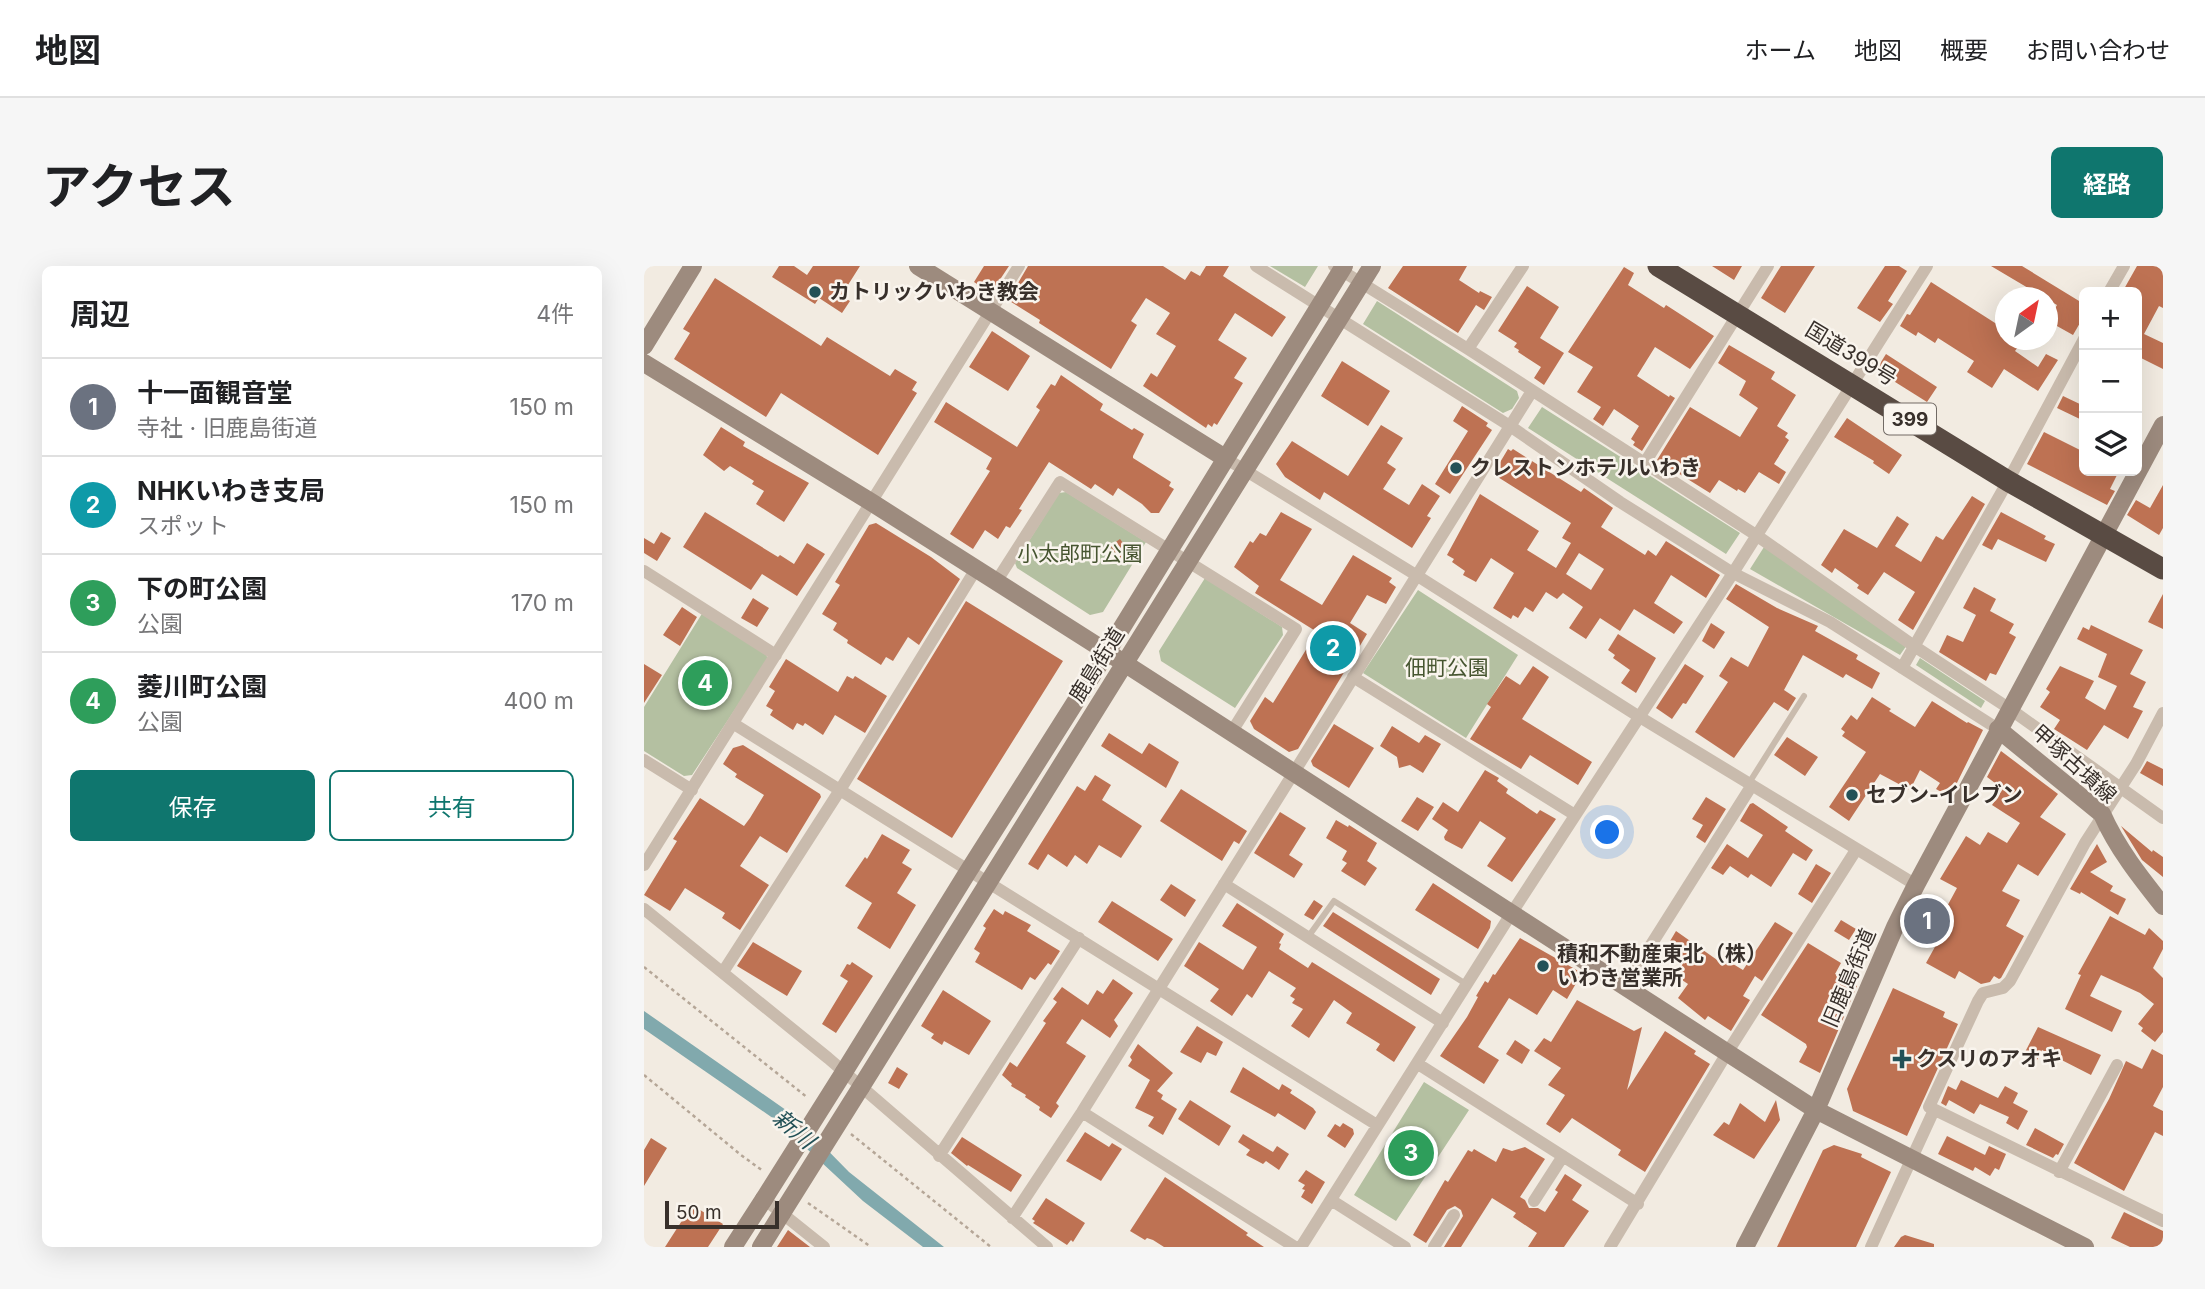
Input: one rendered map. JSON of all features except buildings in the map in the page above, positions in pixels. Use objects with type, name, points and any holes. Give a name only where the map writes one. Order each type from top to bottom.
[{"type":"highway","name":"国道399号","points":[[1658,266],[2008,481],[2163,569]]},
{"type":"street","points":[[644,346],[693,266]]},
{"type":"street","points":[[919,266],[1638,716],[1916,885]]},
{"type":"street","points":[[644,865],[1018,266]]},
{"type":"street","points":[[1256,266],[1510,426],[1620,502],[1732,573],[1830,622],[1998,729]]},
{"type":"street","name":"鹿島街道","points":[[782,1213],[1372,266]]},
{"type":"street","points":[[1468,349],[1522,266]]},
{"type":"street","points":[[1644,464],[1768,266]]},
{"type":"street","points":[[1301,1247],[1574,815],[1927,266]]},
{"type":"street","points":[[2112,287],[2123,266]]},
{"type":"street","points":[[1339,268],[1756,535],[1914,646],[2010,709],[2163,818]]},
{"type":"street","name":"鹿島街道","points":[[764,1199],[1107,652],[1320,305],[1339,268]]},
{"type":"street","points":[[1902,668],[2008,481],[2079,348]]},
{"type":"street","points":[[644,363],[871,502],[1107,652],[1816,1110],[2085,1247]]},
{"type":"street","points":[[1012,1218],[1082,1112],[1532,391]]},
{"type":"street","points":[[2010,709],[2163,425]]},
{"type":"street","points":[[996,582],[1060,482],[1170,548],[1296,629],[1236,725]]},
{"type":"street","points":[[723,972],[840,790],[976,569]]},
{"type":"street","points":[[644,571],[776,655]]},
{"type":"street","points":[[1353,677],[1574,815]]},
{"type":"street","name":"旧鹿島街道","points":[[1745,1247],[1816,1110],[1895,927],[2010,709]]},
{"type":"street","points":[[2163,713],[2136,764],[2102,814],[2010,981],[2003,988],[1983,993],[1978,1001],[1929,1107],[2163,1221]]},
{"type":"street","points":[[734,724],[1377,1125]]},
{"type":"street","name":"甲塚古墳線","points":[[1998,729],[2102,814],[2109,831],[2163,906]]},
{"type":"street","points":[[644,760],[692,790]]},
{"type":"street","points":[[1625,986],[1750,784]]},
{"type":"street","points":[[1610,1247],[1727,1054],[1856,850]]},
{"type":"street","points":[[1224,884],[1443,1023]]},
{"type":"street","points":[[644,909],[844,1072],[1047,1247]]},
{"type":"street","points":[[939,1156],[1079,938]]},
{"type":"street","points":[[1418,1064],[1638,1204]]},
{"type":"street","points":[[2059,1172],[2117,1065]]},
{"type":"street","points":[[1871,1247],[1934,1110]]},
{"type":"street","points":[[1082,1112],[1295,1247]]},
{"type":"street","points":[[1534,1201],[1563,1156]]},
{"type":"street","points":[[733,1247],[764,1199],[824,1247]]},
{"type":"street","points":[[1331,1200],[1405,1247]]},
{"type":"street","points":[[761,1247],[782,1213]]},
{"type":"street","points":[[1434,1247],[1454,1215]]},
{"type":"lane","points":[[1750,784],[1804,695]]},
{"type":"lane","points":[[1308,937],[1334,901],[1467,985]]},
{"type":"path","points":[[644,1075],[741,1155],[772,1177]]},
{"type":"path","points":[[804,1200],[872,1247]]},
{"type":"green space","points":[[1270,266],[1318,266],[1305,287]]},
{"type":"green space","points":[[1377,301],[1517,391],[1519,398],[1512,409],[1503,413],[1363,324]]},
{"type":"green space","points":[[1542,407],[1740,533],[1726,554],[1528,428]]},
{"type":"green space","name":"小太郎町公園","points":[[1066,492],[1146,542],[1103,612],[1090,615],[1017,568],[1015,563],[1059,493]]},
{"type":"green space","points":[[1764,547],[1907,645],[1900,655],[1750,569]]},
{"type":"green space","name":"小太郎町公園","points":[[1205,578],[1282,627],[1283,635],[1235,708],[1161,661],[1159,651]]},
{"type":"green space","name":"佃町公園","points":[[1418,590],[1518,655],[1466,738],[1363,673]]},
{"type":"green space","points":[[703,612],[764,650],[768,659],[692,775],[684,776],[644,751],[644,707]]},
{"type":"green space","points":[[1920,658],[1985,701],[1981,708],[1916,665]]},
{"type":"green space","points":[[1424,1082],[1469,1110],[1396,1221],[1354,1195]]},
{"type":"water","name":"新川","points":[[644,1011],[793,1115],[849,1172],[944,1247],[923,1247],[863,1201],[777,1121],[644,1029]]},
{"type":"place","name":"カトリックいわき教会","points":[[815,292]]},
{"type":"place","name":"クレストンホテルいわき","points":[[1456,468]]},
{"type":"place","name":"NHKいわき支局","points":[[1333,648]]},
{"type":"place","name":"菱川町公園","points":[[705,683]]},
{"type":"place","name":"セブン-イレブン","points":[[1852,795]]},
{"type":"place","name":"十一面観音堂","points":[[1927,921]]},
{"type":"place","name":"積和不動産東北（株） いわき営業所","points":[[1543,966]]},
{"type":"place","name":"クスリのアオキ","points":[[1902,1059]]},
{"type":"place","name":"下の町公園","points":[[1411,1153]]}]
